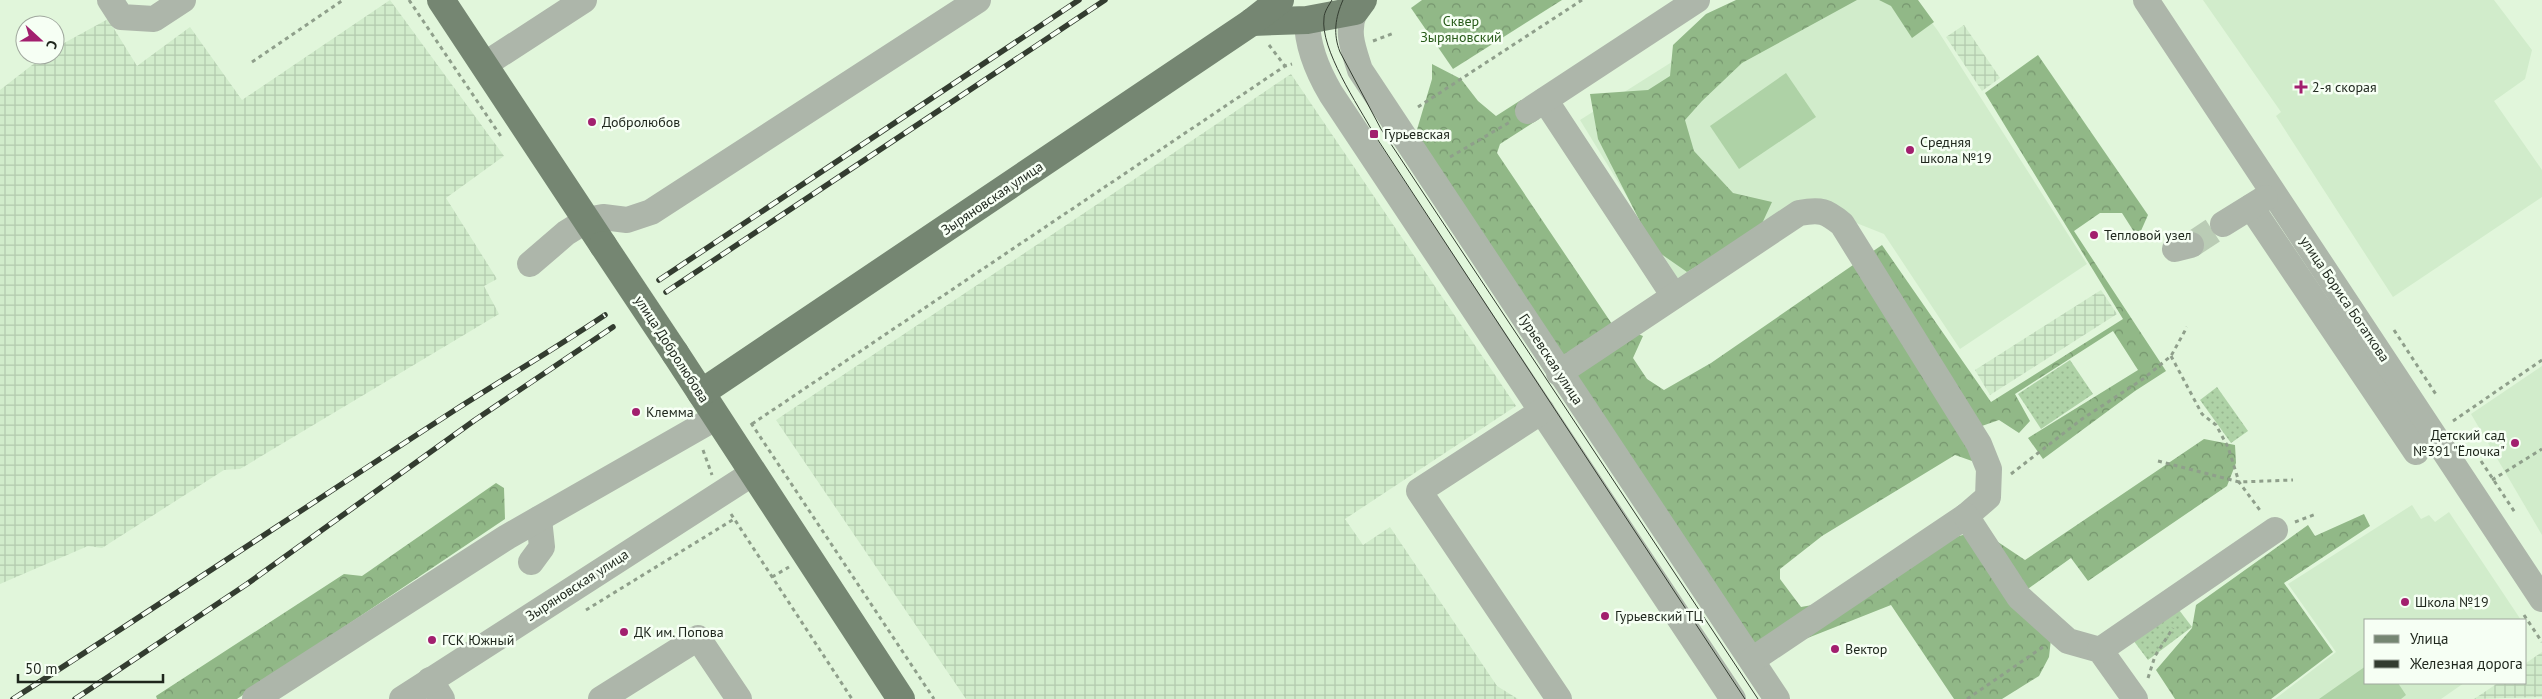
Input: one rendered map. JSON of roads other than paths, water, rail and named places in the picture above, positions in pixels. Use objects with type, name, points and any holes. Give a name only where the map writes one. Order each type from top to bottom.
[{"type":"main road","name":"улица Добролюбова","points":[[441,0],[701,393],[707,423],[753,473],[901,699]]},
{"type":"main road","name":"Зыряновская улица","points":[[701,393],[1252,22],[1280,0]]},
{"type":"main road","points":[[1252,22],[1310,10],[1359,5]]},
{"type":"street","points":[[110,0],[121,17],[154,19],[183,0]]},
{"type":"street","points":[[484,65],[584,0]]},
{"type":"street","points":[[530,264],[566,233],[587,220],[603,217],[627,220],[650,212],[978,0]]},
{"type":"street","points":[[1674,296],[1536,106],[1697,0]]},
{"type":"street","name":"улица Бориса Богаткова","points":[[2146,0],[2542,599]]},
{"type":"street","name":"Гурьевская улица","points":[[1359,5],[1350,24],[1353,49],[1360,70],[1559,373],[1777,699]]},
{"type":"street","points":[[1310,10],[1307,34],[1314,59],[1331,94],[1733,699]]},
{"type":"street","points":[[2223,224],[2274,192]]},
{"type":"street","points":[[2251,207],[2416,452]]},
{"type":"street","points":[[1559,373],[1799,213],[1812,210],[1826,212],[1842,224],[1979,444],[1989,469],[1988,497],[1966,516],[1752,660]]},
{"type":"street","points":[[1542,411],[1419,491],[1559,699]]},
{"type":"street","points":[[255,699],[539,519],[707,423]]},
{"type":"street","name":"Зыряновская улица","points":[[402,699],[436,689],[718,495],[753,473]]},
{"type":"street","points":[[1966,516],[2019,597],[2068,641],[2100,650],[2137,695]]},
{"type":"street","points":[[531,562],[542,547],[539,519]]},
{"type":"street","points":[[2100,650],[2275,530]]},
{"type":"street","points":[[601,699],[698,638],[739,699]]},
{"type":"tunnel","points":[[2191,245],[2223,224]]},
{"type":"tram line","points":[[1332,0],[1324,18],[1324,31],[1328,45],[1350,93],[1374,134],[1745,699]]},
{"type":"tram line","points":[[1343,0],[1338,13],[1336,39],[1340,52],[1381,129],[1758,699]]},
{"type":"railway","points":[[659,280],[1079,0]]},
{"type":"railway","points":[[666,292],[1105,0]]},
{"type":"railway","points":[[13,699],[455,410],[605,315]]},
{"type":"railway","points":[[75,699],[247,584],[475,420],[613,327]]},
{"type":"place","name":"2-я скорая","points":[[2301,87]]},
{"type":"place","name":"Добролюбов","points":[[592,122]]},
{"type":"place","name":"Гурьевская","points":[[1374,134]]},
{"type":"place","name":"Средняя школа №19","points":[[1910,150]]},
{"type":"place","name":"Тепловой узел","points":[[2094,235]]},
{"type":"place","name":"Клемма","points":[[636,412]]},
{"type":"place","name":"Детский сад №391 \"Ёлочка\"","points":[[2515,443]]},
{"type":"place","name":"Школа №19","points":[[2405,602]]},
{"type":"place","name":"Гурьевский ТЦ","points":[[1605,616]]},
{"type":"place","name":"ДК им. Попова","points":[[624,632]]},
{"type":"place","name":"ГСК Южный","points":[[432,640]]},
{"type":"place","name":"Вектор","points":[[1835,649]]},
{"type":"park label","name":"Cквер Зыряновский","points":[[1461,30]]}]
